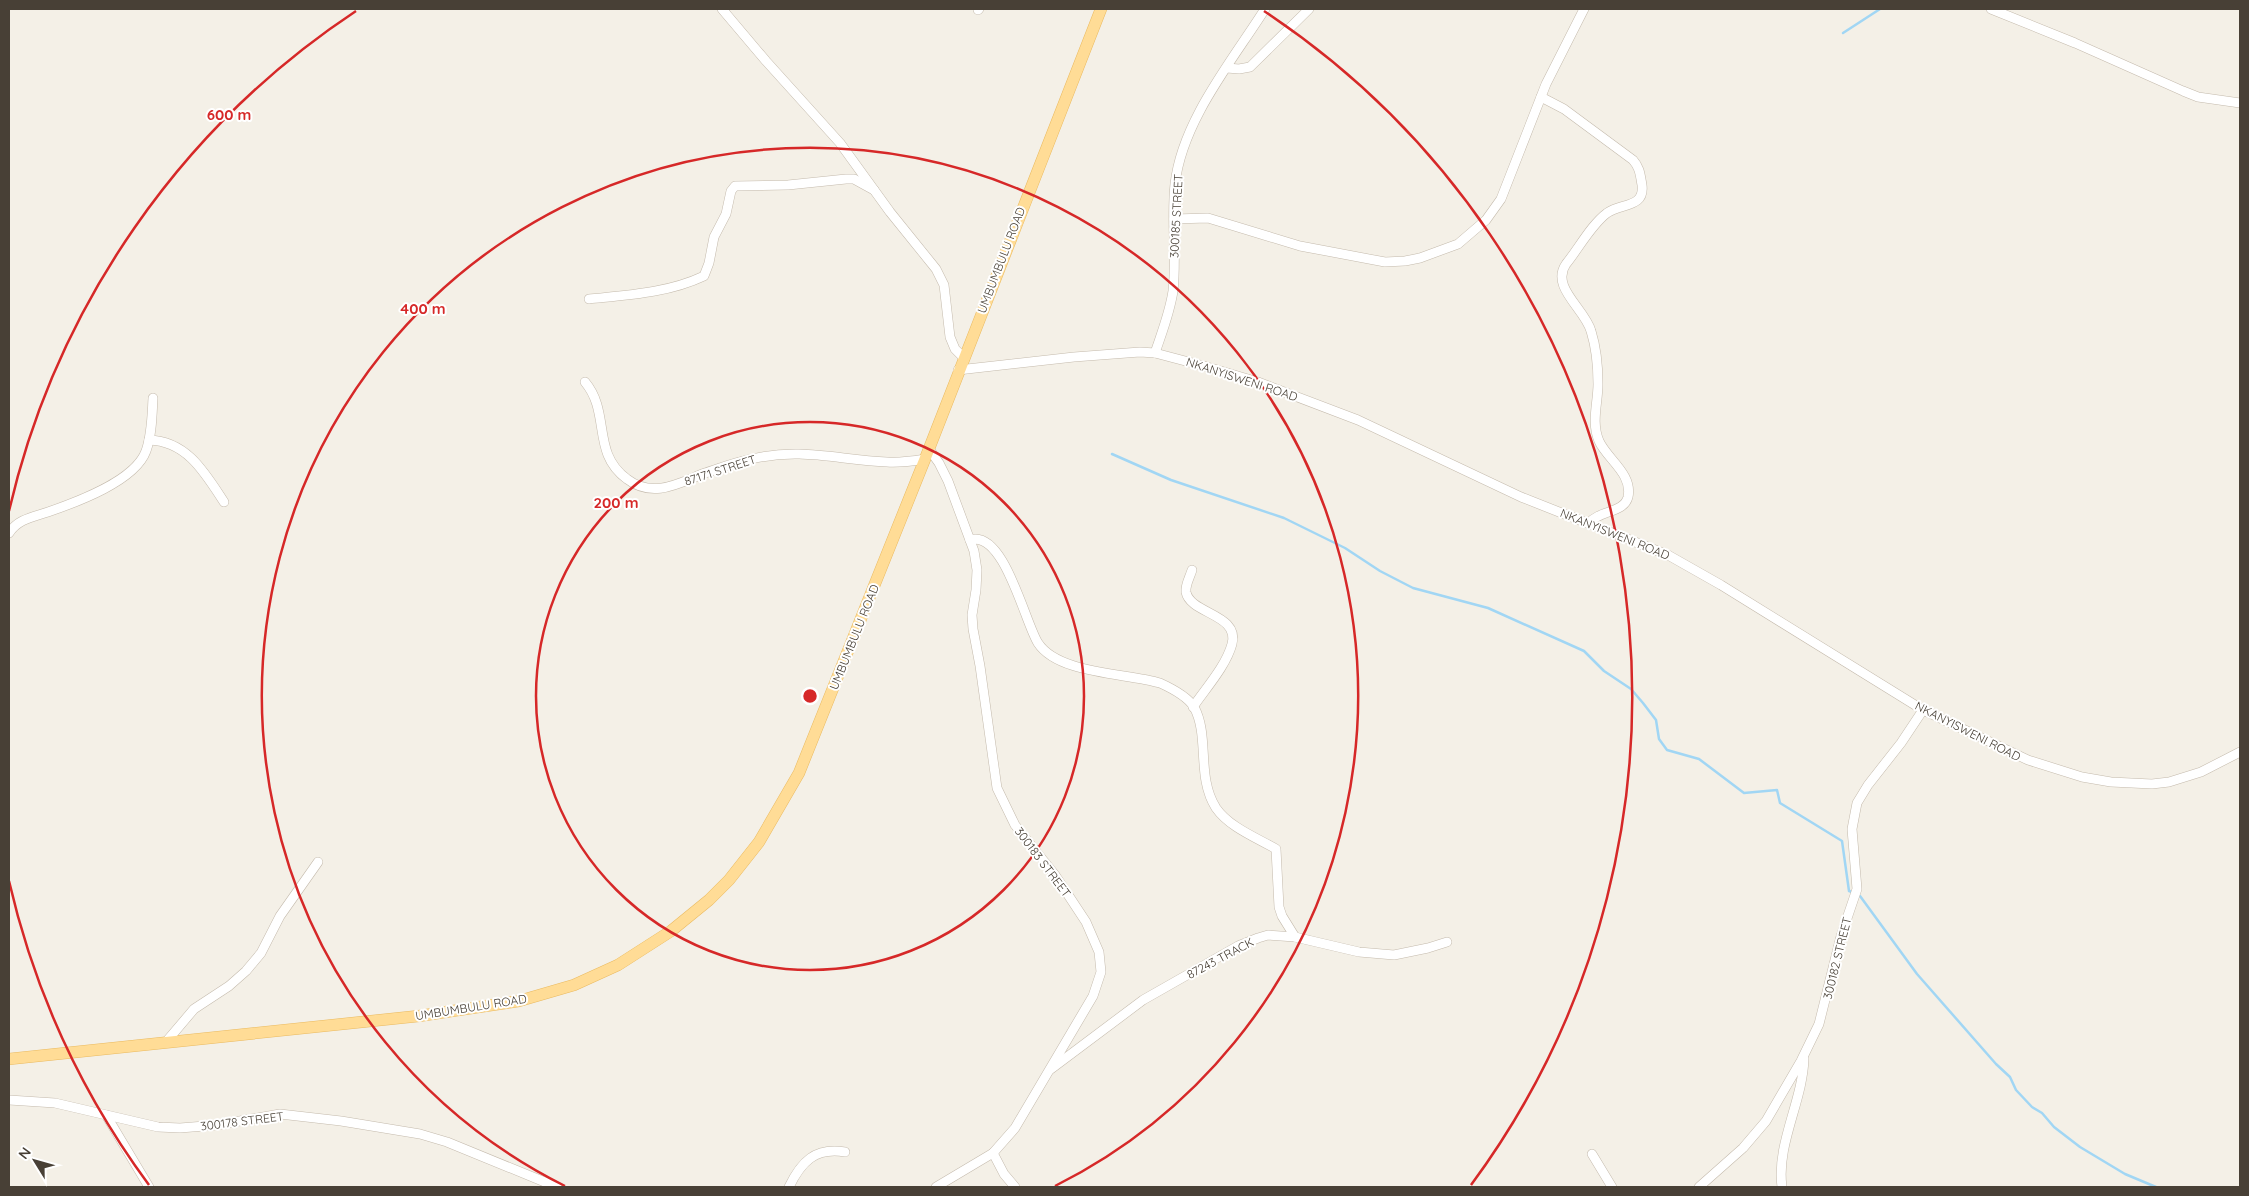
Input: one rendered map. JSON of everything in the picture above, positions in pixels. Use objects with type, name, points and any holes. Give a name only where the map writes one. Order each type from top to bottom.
[{"type":"main road","name":"UMBUMBULU ROAD","points":[[9,1059],[428,1015],[519,1001],[560,990],[588,979],[636,955],[672,932],[709,900],[734,874],[767,830],[799,773],[927,454],[963,357],[1101,9]]},
{"type":"street","points":[[722,9],[766,61],[829,129],[941,277],[946,299],[950,337],[955,349],[963,357]]},
{"type":"street","name":"300185 STREET","points":[[1155,353],[1173,289],[1175,183],[1184,148],[1204,104],[1265,9]]},
{"type":"street","points":[[1227,68],[1239,69],[1250,67],[1309,9]]},
{"type":"street","points":[[1174,219],[1208,218],[1300,246],[1385,262],[1405,261],[1443,251],[1472,234],[1486,220],[1502,199],[1541,97],[1584,9]]},
{"type":"street","points":[[1991,9],[2190,94],[2240,103]]},
{"type":"street","points":[[1541,97],[1564,109],[1633,160],[1639,168],[1642,188],[1640,197],[1635,203],[1612,210],[1601,219],[1566,264],[1562,272],[1565,290],[1588,322],[1594,343],[1598,383],[1596,429],[1599,441],[1622,473],[1629,493],[1628,499],[1622,507],[1600,514],[1589,523]]},
{"type":"street","points":[[588,298],[649,293],[691,282],[704,276],[710,263],[714,237],[726,214],[732,188],[846,179],[854,180],[874,190]]},
{"type":"street","name":"NKANYISWENI ROAD","points":[[958,370],[1120,352],[1155,353],[1213,368],[1306,400],[1395,437],[1521,497],[1652,548],[1687,565],[1923,710],[2028,760],[2082,777],[2111,782],[2152,784],[2169,782],[2201,772],[2240,752]]},
{"type":"street","name":"87171 STREET","points":[[585,382],[594,393],[598,403],[607,457],[612,466],[626,479],[644,488],[667,488],[727,465],[773,454],[807,453],[890,462],[927,454]]},
{"type":"street","points":[[9,533],[20,522],[78,501],[126,475],[143,457],[149,440],[153,398]]},
{"type":"street","points":[[149,440],[170,442],[185,452],[210,481],[224,502]]},
{"type":"street","points":[[927,454],[944,470],[970,540],[978,539],[986,544],[1005,564],[1031,630],[1039,644],[1049,653],[1079,667],[1160,683],[1171,688],[1193,706],[1199,722],[1205,778],[1213,800],[1226,820],[1276,849],[1279,907],[1282,916],[1295,937]]},
{"type":"street","name":"300183 STREET","points":[[970,540],[977,570],[972,615],[973,630],[980,666],[996,788],[1015,826],[1055,875],[1086,922],[1099,952],[1101,972],[1093,996],[1015,1128],[993,1153]]},
{"type":"street","points":[[1192,570],[1186,590],[1187,595],[1194,603],[1224,621],[1231,632],[1233,641],[1224,662],[1193,706]]},
{"type":"street","name":"300182 STREET","points":[[1699,1187],[1753,1138],[1766,1120],[1804,1055],[1824,1012],[1841,936],[1856,897],[1852,829],[1857,803],[1878,769],[1901,743],[1923,710]]},
{"type":"street","points":[[166,1042],[194,1009],[233,984],[246,972],[261,953],[280,916],[318,862]]},
{"type":"street","name":"87243 TRACK","points":[[1048,1071],[1144,1000],[1238,946],[1268,935],[1295,937],[1359,952],[1394,956],[1447,942]]},
{"type":"street","points":[[1782,1187],[1780,1176],[1782,1163],[1800,1088],[1804,1055]]},
{"type":"street","name":"300178 STREET","points":[[9,1100],[55,1103],[145,1125],[180,1128],[217,1125],[280,1114],[357,1123],[420,1134],[447,1142],[557,1187]]},
{"type":"street","points":[[106,1115],[149,1187]]},
{"type":"street","points":[[789,1187],[806,1161],[815,1154],[823,1151],[845,1152]]},
{"type":"street","points":[[936,1187],[993,1153],[1004,1174],[1015,1187]]},
{"type":"street","points":[[1592,1154],[1612,1187]]},
{"type":"waterway","points":[[1843,33],[1880,9]]},
{"type":"waterway","points":[[1112,454],[1171,480],[1284,518],[1345,548],[1380,571],[1413,588],[1488,608],[1584,651],[1604,671],[1631,689],[1643,703],[1656,720],[1659,739],[1667,750],[1699,759],[1744,793],[1777,790],[1780,803],[1842,841],[1849,891],[1852,892]]},
{"type":"waterway","points":[[1860,896],[1917,974],[1996,1064],[2010,1077],[2016,1090],[2032,1107],[2042,1113],[2054,1127],[2080,1147],[2125,1174],[2156,1187]]}]
